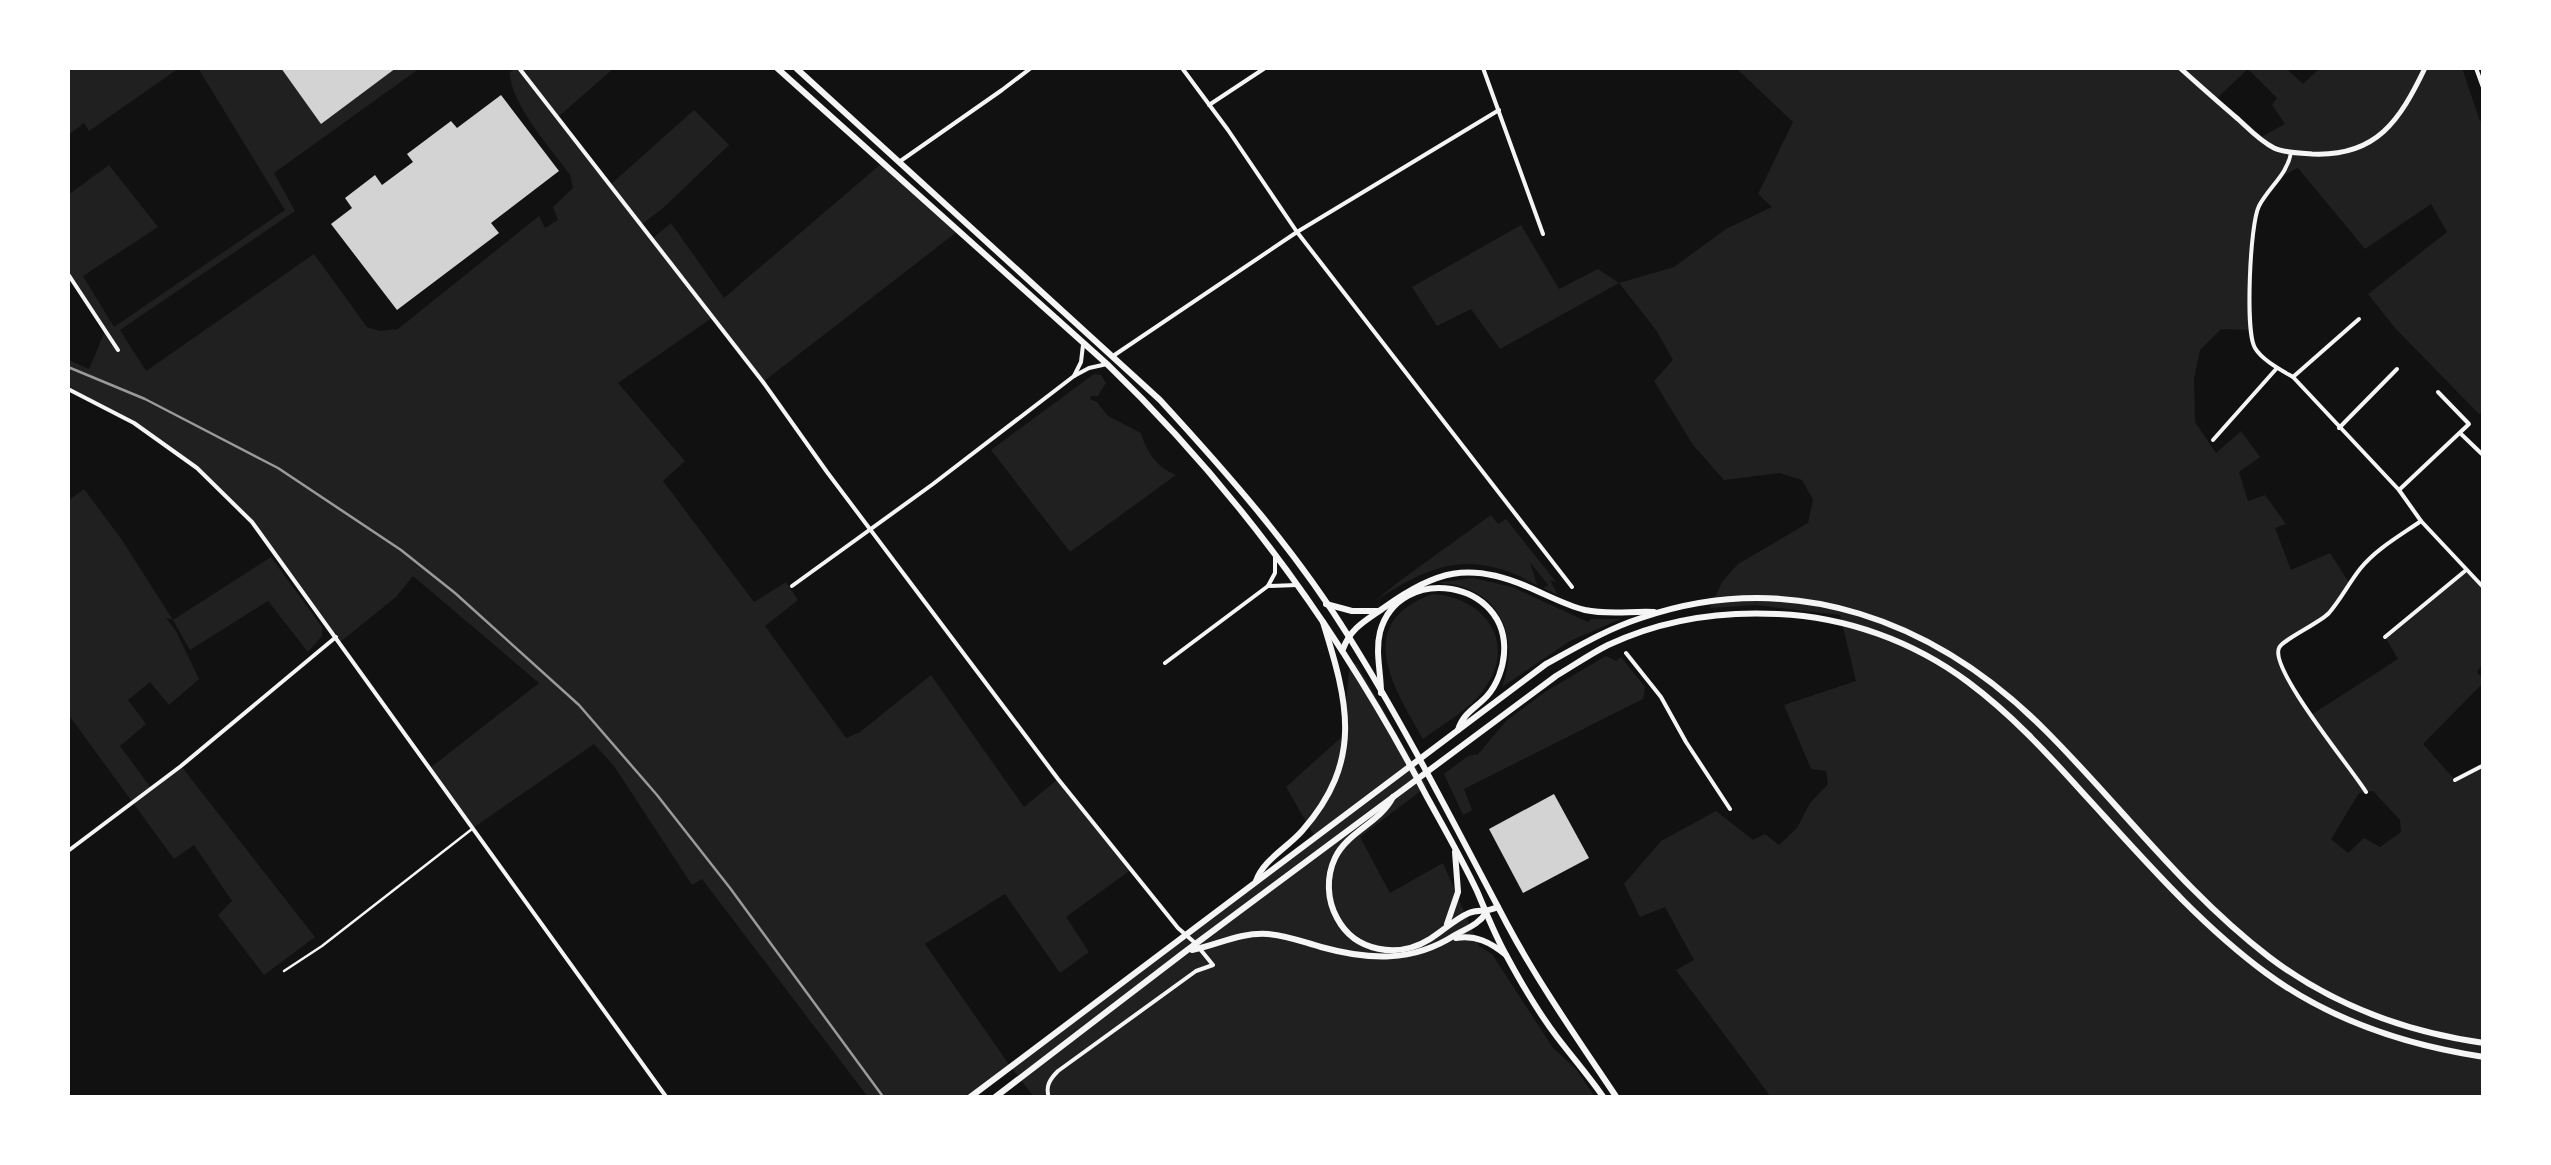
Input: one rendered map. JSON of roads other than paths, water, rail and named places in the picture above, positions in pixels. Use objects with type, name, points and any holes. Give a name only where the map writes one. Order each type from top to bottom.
[{"type":"main road","points":[[777,68],[1107,364],[1216,479],[1343,649],[1426,794],[1506,955],[1557,1037],[1604,1098]]},
{"type":"main road","points":[[796,68],[1160,400],[1278,536],[1348,635],[1528,961],[1617,1098]]},
{"type":"main road","points":[[2180,68],[2276,149],[2335,154],[2367,143],[2388,128],[2406,106],[2425,68]]},
{"type":"main road","points":[[1343,649],[1348,635],[1422,582],[1470,572],[1495,575],[1588,610],[1612,614],[1660,612]]},
{"type":"main road","points":[[1381,693],[1377,648],[1380,630],[1394,607],[1421,590],[1438,586],[1470,595],[1493,612],[1499,623],[1504,656],[1494,686],[1462,718],[1458,730]]},
{"type":"main road","points":[[969,1098],[1546,664],[1595,637],[1660,612],[1726,600],[1785,599],[1857,612],[1937,645],[1968,664],[2023,709],[2200,897],[2271,959],[2376,1017],[2484,1043]]},
{"type":"main road","points":[[1326,604],[1379,611]]},
{"type":"main road","points":[[994,1098],[1556,676],[1606,646],[1647,630],[1727,614],[1791,615],[1845,623],[1922,653],[2001,708],[2188,906],[2268,974],[2304,999],[2379,1034],[2484,1057]]},
{"type":"main road","points":[[1256,882],[1260,868],[1285,849],[1317,814],[1339,767],[1345,734],[1343,690],[1323,622]]},
{"type":"main road","points":[[1393,796],[1388,807],[1340,848],[1329,878],[1332,907],[1348,934],[1379,954],[1402,956],[1450,939],[1480,922],[1486,912]]},
{"type":"main road","points":[[1445,928],[1458,892],[1456,852]]},
{"type":"main road","points":[[1186,951],[1248,934],[1264,934],[1281,935],[1355,956],[1379,954],[1420,945],[1468,914],[1498,907]]},
{"type":"main road","points":[[1450,939],[1481,939],[1506,955]]},
{"type":"street","points":[[519,68],[763,382],[1072,797],[1178,928],[1213,965],[1196,971],[1058,1071],[1050,1080],[1049,1098]]},
{"type":"street","points":[[899,162],[1031,68]]},
{"type":"street","points":[[1184,68],[1297,232],[1572,587]]},
{"type":"street","points":[[1210,105],[1265,68]]},
{"type":"street","points":[[1482,68],[1543,234]]},
{"type":"street","points":[[2476,68],[2484,90]]},
{"type":"street","points":[[1113,356],[1297,232],[1499,110]]},
{"type":"street","points":[[2290,152],[2288,167],[2258,208],[2254,225],[2250,330],[2255,348],[2277,368],[2293,376],[2484,588]]},
{"type":"street","points":[[68,274],[118,350]]},
{"type":"street","points":[[2293,376],[2359,319]]},
{"type":"street","points":[[1074,376],[1084,345]]},
{"type":"street","points":[[792,586],[1074,376],[1107,364]]},
{"type":"street","points":[[2213,440],[2277,368]]},
{"type":"street","points":[[2339,428],[2397,370]]},
{"type":"street","points":[[68,389],[134,424],[197,468],[252,522],[667,1098]]},
{"type":"street","points":[[2398,490],[2469,424],[2438,392]]},
{"type":"street","points":[[2460,433],[2484,456]]},
{"type":"street","points":[[2366,792],[2293,690],[2277,654],[2279,646],[2322,620],[2372,557],[2421,520]]},
{"type":"street","points":[[1165,663],[1268,586],[1275,553]]},
{"type":"street","points":[[2385,637],[2466,571]]},
{"type":"street","points":[[1268,586],[1297,585]]},
{"type":"street","points":[[68,851],[181,766],[336,636]]},
{"type":"street","points":[[1626,653],[1661,697],[1730,810]]},
{"type":"street","points":[[2455,780],[2484,764]]},
{"type":"lane","points":[[284,971],[473,828]]},
{"type":"railway","points":[[68,367],[145,399],[278,468],[401,550],[455,593],[579,705],[657,795],[884,1098]]}]
